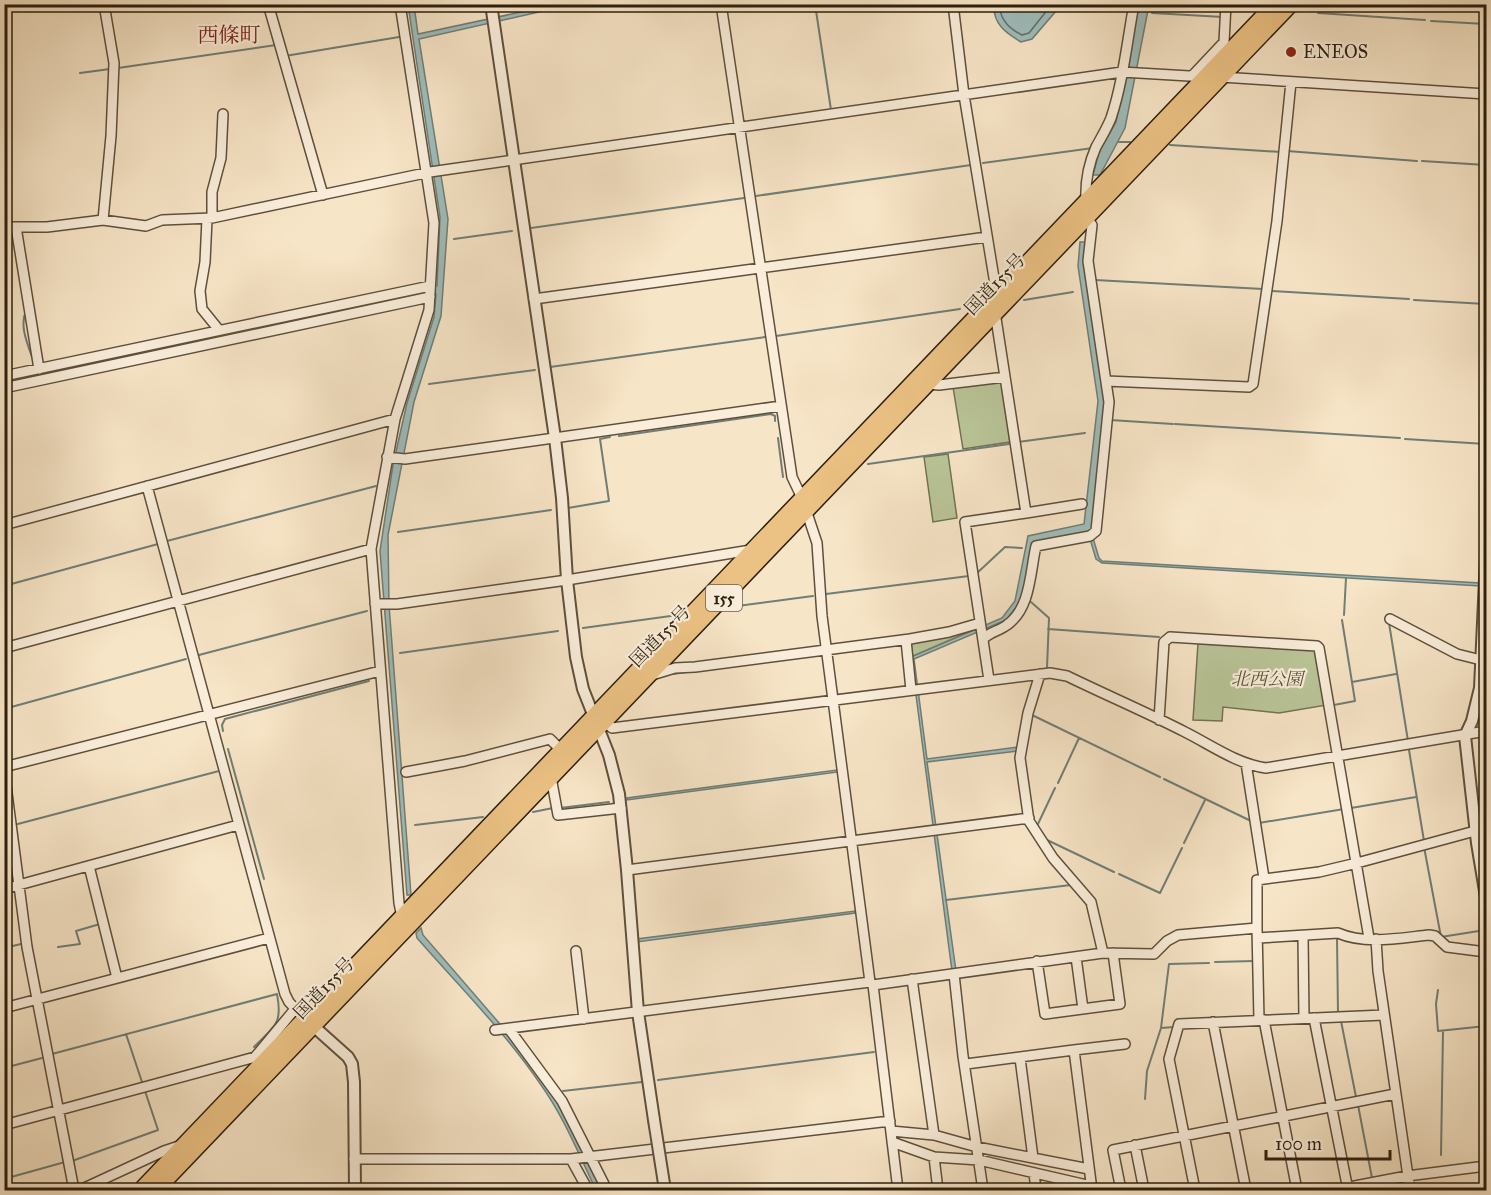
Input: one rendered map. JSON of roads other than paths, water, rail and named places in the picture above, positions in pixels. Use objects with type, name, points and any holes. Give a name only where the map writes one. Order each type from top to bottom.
[{"type":"highway","name":"国道155号","points":[[156,1191],[305,1018],[551,777],[753,550],[804,505],[928,384],[1275,4]]},
{"type":"highway","name":"国道155号","points":[[1207,76],[1291,4]]},
{"type":"highway","name":"国道155号","points":[[141,1191],[562,751],[599,724],[648,676],[998,293],[1086,209]]},
{"type":"street","points":[[103,220],[111,136],[114,63],[104,4]]},
{"type":"street","points":[[268,4],[323,195]]},
{"type":"street","points":[[400,4],[428,172],[434,223],[429,310],[395,419],[391,458],[371,549],[402,917]]},
{"type":"street","points":[[721,4],[792,477],[817,543],[826,650],[898,1191]]},
{"type":"street","points":[[953,4],[964,95],[998,293]]},
{"type":"street","points":[[648,676],[675,668],[906,640],[949,632],[981,630],[988,634],[1006,626],[1024,606],[1036,546],[1090,536],[1096,531],[1109,402],[1088,261],[1092,225],[1086,209],[1085,188],[1089,167],[1110,120],[1122,72],[1134,4]]},
{"type":"street","points":[[1207,76],[1224,42],[1226,4]]},
{"type":"street","points":[[492,16],[555,438],[576,657],[583,689],[599,724],[609,755],[621,808],[639,1012],[665,1191]]},
{"type":"street","points":[[4,227],[47,227],[103,220],[146,226],[162,220],[209,218],[428,172],[1122,72],[1486,94]]},
{"type":"street","points":[[1106,381],[1249,387],[1253,384],[1277,221],[1291,82]]},
{"type":"street","points":[[219,330],[202,309],[200,291],[212,192],[221,158],[223,114]]},
{"type":"street","points":[[16,227],[39,369]]},
{"type":"street","points":[[534,299],[987,237]]},
{"type":"street","points":[[4,376],[219,330],[430,291]]},
{"type":"street","points":[[4,388],[430,291]]},
{"type":"street","points":[[995,312],[1026,513]]},
{"type":"street","points":[[928,384],[939,385],[1005,377]]},
{"type":"street","points":[[391,458],[405,459],[781,406]]},
{"type":"street","points":[[4,525],[395,419]]},
{"type":"street","points":[[147,486],[285,994],[305,1018],[348,1057],[352,1064],[355,1191]]},
{"type":"street","points":[[989,680],[965,522],[1082,504]]},
{"type":"street","points":[[4,648],[371,549]]},
{"type":"street","points":[[376,604],[567,580],[753,550]]},
{"type":"street","points":[[1486,557],[1480,688],[1472,721],[1465,736],[1481,829],[1486,897]]},
{"type":"street","points":[[1390,620],[1457,654],[1481,660]]},
{"type":"street","points":[[1159,720],[1164,642],[1170,637],[1317,646],[1321,650],[1372,938],[1410,1191]]},
{"type":"street","points":[[906,640],[915,690]]},
{"type":"street","points":[[74,1191],[36,999],[4,768],[380,671]]},
{"type":"street","points":[[599,724],[612,728],[1050,674],[1067,676],[1246,764],[1266,768],[1465,736],[1486,730]]},
{"type":"street","points":[[1037,961],[1045,1014],[1120,1004],[1108,953],[1091,902],[1053,858],[1029,818],[1020,758],[1028,713],[1040,675]]},
{"type":"street","points":[[406,772],[465,761],[550,739],[562,751]]},
{"type":"street","points":[[1246,764],[1264,878]]},
{"type":"street","points":[[551,777],[558,815],[621,808]]},
{"type":"street","points":[[627,870],[1029,818]]},
{"type":"street","points":[[4,889],[238,825]]},
{"type":"street","points":[[1297,1191],[1261,1020],[1257,880],[1318,872],[1481,829]]},
{"type":"street","points":[[89,866],[117,978]]},
{"type":"street","points":[[607,1191],[562,1101],[502,1029],[954,974],[1037,961],[1108,953],[1154,954],[1167,941],[1178,935],[1258,933],[1303,936],[1338,933],[1348,937],[1372,938],[1429,935],[1435,936],[1447,947],[1486,952]]},
{"type":"street","points":[[1303,936],[1309,1018],[1332,1107],[1348,1189]]},
{"type":"street","points":[[4,1008],[269,938]]},
{"type":"street","points":[[576,951],[584,1019]]},
{"type":"street","points":[[1076,957],[1083,1009]]},
{"type":"street","points":[[954,974],[983,1191]]},
{"type":"street","points":[[912,979],[934,1135]]},
{"type":"street","points":[[1195,1191],[1170,1059],[1179,1023],[1384,1015]]},
{"type":"street","points":[[4,1125],[255,1057],[305,1018]]},
{"type":"street","points":[[1213,1022],[1246,1191]]},
{"type":"street","points":[[966,1064],[1125,1044]]},
{"type":"street","points":[[892,1142],[934,1157],[979,1160],[1091,1188],[1074,1050]]},
{"type":"street","points":[[1020,1058],[1033,1158]]},
{"type":"street","points":[[1121,1191],[1113,1150],[1395,1094]]},
{"type":"street","points":[[354,1159],[571,1159],[890,1126],[977,1147],[1089,1169]]},
{"type":"street","points":[[80,1191],[164,1151],[184,1145]]},
{"type":"street","points":[[1136,1145],[1144,1191]]},
{"type":"street","points":[[934,1157],[938,1191]]},
{"type":"street","points":[[571,1159],[588,1191]]},
{"type":"street","points":[[1334,1191],[1407,1176],[1486,1166]]},
{"type":"street","points":[[1034,1173],[1036,1191]]},
{"type":"street","points":[[1486,1184],[1486,1191]]},
{"type":"water","points":[[994,4],[1058,5],[1056,11],[1032,39],[1021,42],[998,23]]},
{"type":"water","points":[[408,5],[414,5],[418,34],[554,5],[570,5],[419,39],[448,219],[441,316],[414,402],[388,535],[389,605],[411,895],[407,895],[380,551],[393,465],[407,403],[434,317],[436,294],[5,385],[4,378],[437,286],[440,217]]},
{"type":"water","points":[[1139,5],[1149,5],[1125,128],[1100,175],[1093,175],[1099,152],[1116,122]]},
{"type":"water","points":[[1080,242],[1088,242],[1107,401],[1093,531],[1034,542],[1022,600],[1006,620],[914,659],[927,759],[1018,747],[1018,751],[927,762],[956,971],[952,971],[911,657],[1002,618],[1015,601],[1028,536],[1084,524],[1098,401],[1078,266]]},
{"type":"water","points":[[1093,538],[1102,561],[1480,583],[1480,586],[1102,563],[1096,559],[1090,539]]},
{"type":"water","points":[[837,770],[838,772],[627,800],[627,798]]},
{"type":"water","points":[[855,911],[855,913],[637,942],[637,939]]},
{"type":"water","points":[[421,928],[423,935],[506,1031],[558,1102],[602,1190],[596,1190],[564,1123],[541,1085],[497,1028],[417,938],[416,933]]},
{"type":"waterway","points":[[815,4],[831,110]]},
{"type":"waterway","points":[[1229,6],[1257,9]]},
{"type":"waterway","points":[[1152,13],[1223,17]]},
{"type":"waterway","points":[[1318,13],[1425,20]]},
{"type":"waterway","points":[[1431,21],[1486,24]]},
{"type":"waterway","points":[[285,56],[399,37]]},
{"type":"waterway","points":[[118,68],[276,45]]},
{"type":"waterway","points":[[80,73],[110,69]]},
{"type":"waterway","points":[[1119,142],[1130,142]]},
{"type":"waterway","points":[[1170,145],[1281,152]]},
{"type":"waterway","points":[[983,163],[1093,148]]},
{"type":"waterway","points":[[1287,151],[1417,161]]},
{"type":"waterway","points":[[1422,161],[1486,165]]},
{"type":"waterway","points":[[756,196],[971,165]]},
{"type":"waterway","points":[[531,228],[744,198]]},
{"type":"waterway","points":[[454,239],[512,231]]},
{"type":"waterway","points":[[1095,280],[1263,289]]},
{"type":"waterway","points":[[1272,291],[1409,299]]},
{"type":"waterway","points":[[1024,300],[1073,292]]},
{"type":"waterway","points":[[1414,300],[1486,304]]},
{"type":"waterway","points":[[776,336],[960,309]]},
{"type":"waterway","points":[[26,311],[23,323],[33,360]]},
{"type":"waterway","points":[[550,367],[765,337]]},
{"type":"waterway","points":[[429,384],[535,370]]},
{"type":"waterway","points":[[619,436],[771,414],[775,416],[775,421]]},
{"type":"waterway","points":[[1110,420],[1173,424]]},
{"type":"waterway","points":[[1175,424],[1400,438]]},
{"type":"waterway","points":[[1018,442],[1085,433]]},
{"type":"waterway","points":[[568,508],[609,501],[600,439],[610,437]]},
{"type":"waterway","points":[[778,438],[783,477]]},
{"type":"waterway","points":[[1405,439],[1486,444]]},
{"type":"waterway","points":[[868,464],[1009,444]]},
{"type":"waterway","points":[[167,541],[376,486]]},
{"type":"waterway","points":[[398,532],[551,510]]},
{"type":"waterway","points":[[4,586],[158,544]]},
{"type":"waterway","points":[[976,574],[1005,547],[1022,548]]},
{"type":"waterway","points":[[826,594],[969,576]]},
{"type":"waterway","points":[[1344,615],[1346,578]]},
{"type":"waterway","points":[[730,607],[813,596]]},
{"type":"waterway","points":[[1031,602],[1049,618],[1047,668]]},
{"type":"waterway","points":[[199,655],[367,611]]},
{"type":"waterway","points":[[583,628],[678,615]]},
{"type":"waterway","points":[[1334,705],[1355,701],[1342,620]]},
{"type":"waterway","points":[[1389,623],[1408,741]]},
{"type":"waterway","points":[[1048,629],[1159,637]]},
{"type":"waterway","points":[[400,653],[558,631]]},
{"type":"waterway","points":[[4,709],[186,659]]},
{"type":"waterway","points":[[673,674],[694,671]]},
{"type":"waterway","points":[[1352,682],[1396,674]]},
{"type":"waterway","points":[[223,731],[222,725],[225,719],[369,681]]},
{"type":"waterway","points":[[1032,715],[1160,777]]},
{"type":"waterway","points":[[1058,783],[1079,738]]},
{"type":"waterway","points":[[228,749],[264,879]]},
{"type":"waterway","points":[[1409,750],[1424,841]]},
{"type":"waterway","points":[[14,825],[219,771]]},
{"type":"waterway","points":[[1164,779],[1251,821]]},
{"type":"waterway","points":[[1037,826],[1055,788]]},
{"type":"waterway","points":[[1351,808],[1416,797]]},
{"type":"waterway","points":[[1184,843],[1205,800]]},
{"type":"waterway","points":[[560,808],[609,802]]},
{"type":"waterway","points":[[533,812],[553,808]]},
{"type":"waterway","points":[[1259,823],[1344,809]]},
{"type":"waterway","points":[[415,825],[483,817]]},
{"type":"waterway","points":[[1045,839],[1114,872]]},
{"type":"waterway","points":[[1424,847],[1441,937],[1485,930]]},
{"type":"waterway","points":[[1119,874],[1160,893],[1182,848]]},
{"type":"waterway","points":[[946,900],[1071,885]]},
{"type":"waterway","points":[[58,947],[80,944],[76,931],[100,924]]},
{"type":"waterway","points":[[1337,938],[1338,1013]]},
{"type":"waterway","points":[[4,948],[21,944]]},
{"type":"waterway","points":[[1215,962],[1254,961]]},
{"type":"waterway","points":[[1145,1099],[1147,1071],[1161,1028],[1169,964],[1209,963]]},
{"type":"waterway","points":[[1438,990],[1436,1004],[1438,1031],[1486,1026]]},
{"type":"waterway","points":[[52,1054],[277,994],[278,1019],[272,1029],[254,1047]]},
{"type":"waterway","points":[[1341,1021],[1356,1097]]},
{"type":"waterway","points":[[1161,1028],[1174,1027]]},
{"type":"waterway","points":[[1441,1155],[1443,1031]]},
{"type":"waterway","points":[[126,1034],[143,1085]]},
{"type":"waterway","points":[[658,1080],[874,1052]]},
{"type":"waterway","points":[[4,1068],[42,1058]]},
{"type":"waterway","points":[[563,1091],[642,1082]]},
{"type":"waterway","points":[[72,1161],[158,1130],[145,1091]]},
{"type":"waterway","points":[[1358,1105],[1372,1178]]},
{"type":"waterway","points":[[4,1179],[65,1162]]},
{"type":"place","name":"ENEOS","points":[[1291,52]]},
{"type":"district","name":"西條町","points":[[229,35]]},
{"type":"park label","name":"北西公園","points":[[1267,679]]}]
